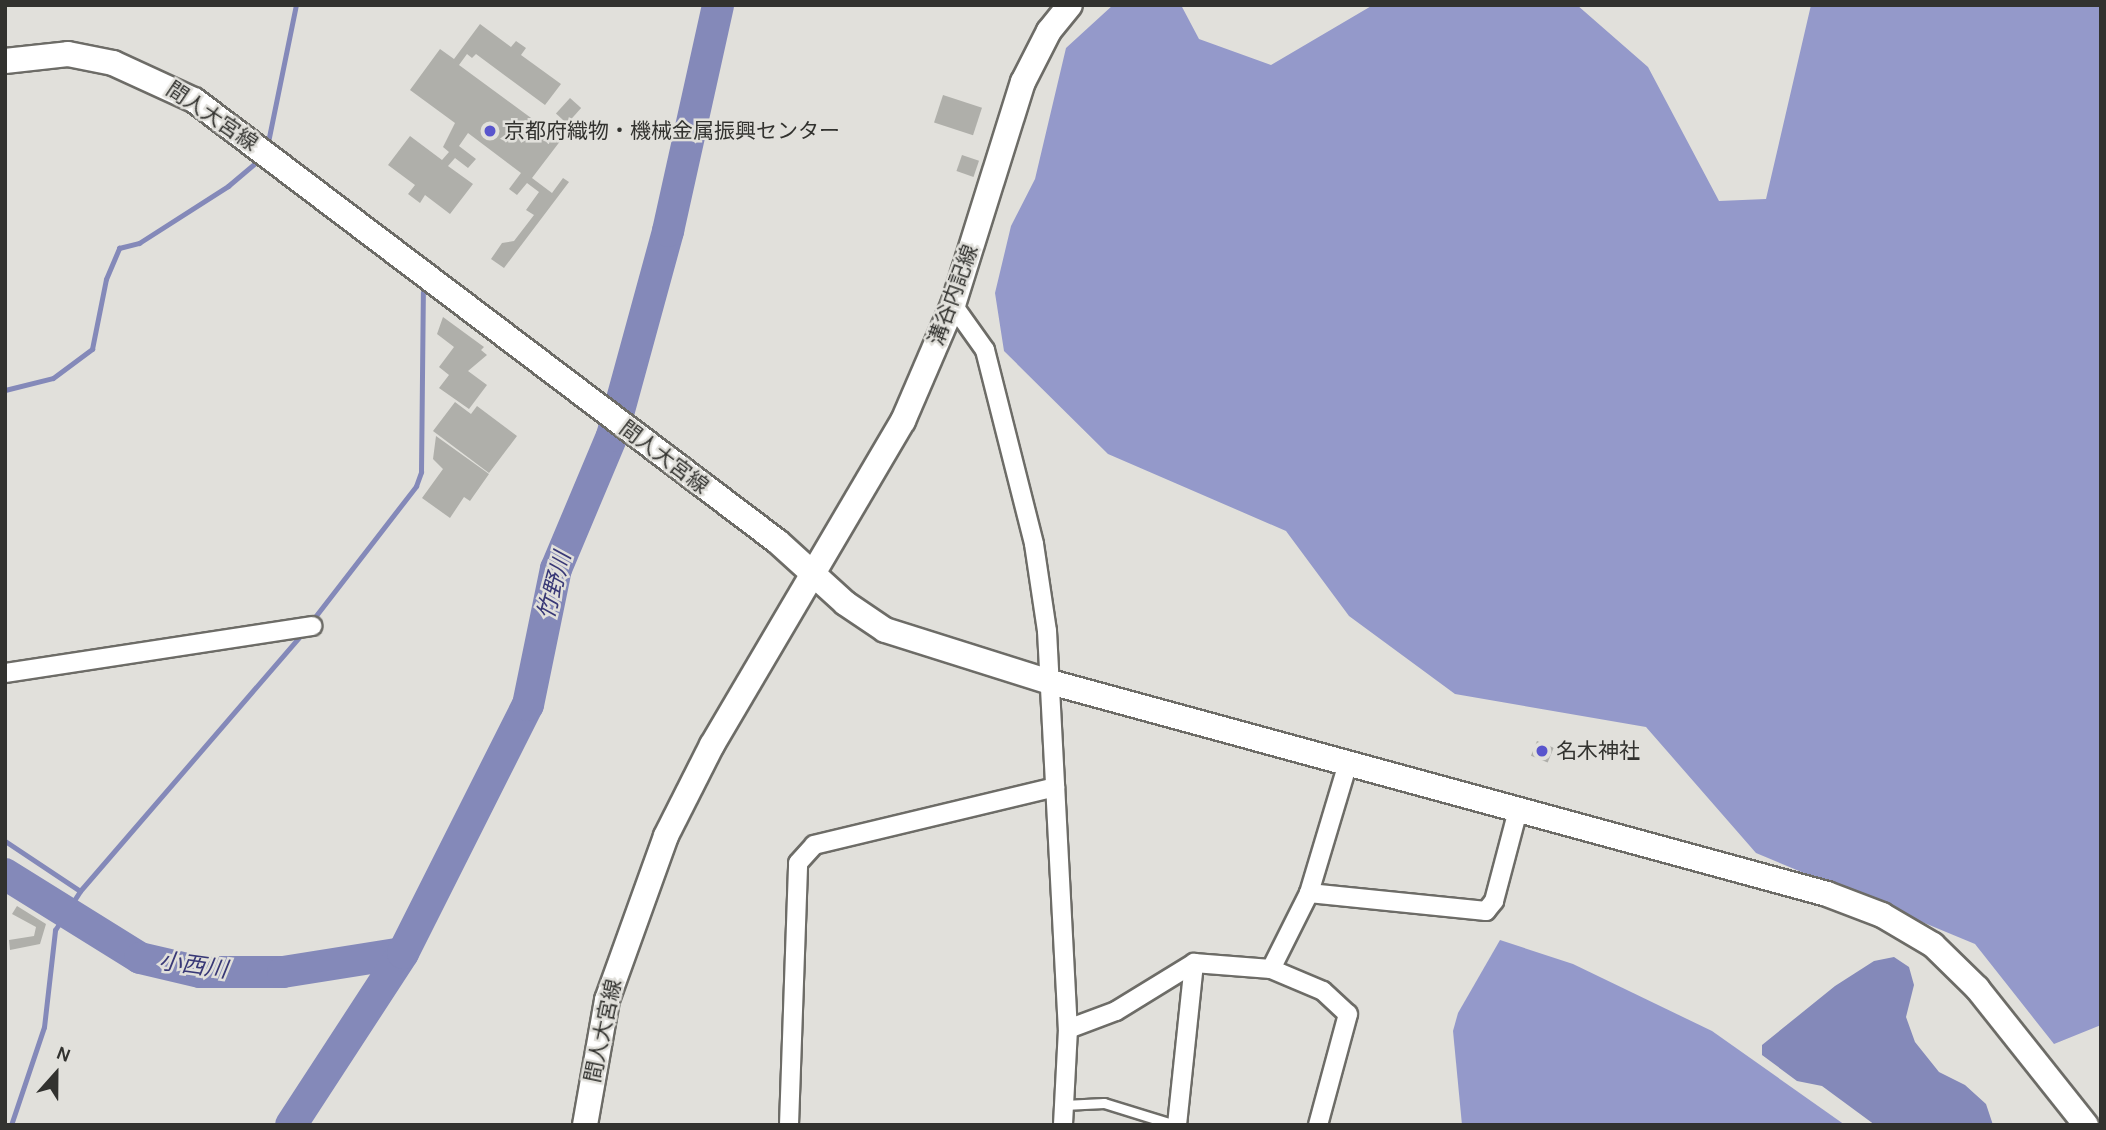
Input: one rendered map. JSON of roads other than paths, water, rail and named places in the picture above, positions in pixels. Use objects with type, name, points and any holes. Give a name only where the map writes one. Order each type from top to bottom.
[{"type":"main road","name":"溝谷内記線","points":[[811,574],[903,421],[953,305],[1023,82],[1049,31],[1070,5]]},
{"type":"main road","name":"間人大宮線","points":[[5,61],[68,54],[113,63],[194,100],[778,542],[811,574],[688,789],[645,884],[607,1000],[584,1125]]},
{"type":"main road","points":[[811,574],[885,630],[1050,682],[1827,894],[1882,915],[1933,945],[1977,988],[2086,1125]]},
{"type":"street","points":[[953,305],[985,351],[1034,544],[1050,682],[1068,1029],[1063,1125]]},
{"type":"street","points":[[5,673],[312,626]]},
{"type":"street","points":[[1271,969],[1309,892],[1348,763]]},
{"type":"street","points":[[789,1125],[798,863],[814,845],[1055,787]]},
{"type":"street","points":[[1309,892],[1486,911],[1494,901],[1518,810]]},
{"type":"street","points":[[1068,1029],[1116,1011],[1194,963],[1271,969],[1323,991],[1348,1014],[1318,1125]]},
{"type":"street","points":[[1176,1125],[1194,963]]},
{"type":"lane","points":[[1063,1105],[1104,1104],[1176,1125]]},
{"type":"waterway","points":[[267,147],[296,5]]},
{"type":"waterway","name":"竹野川","points":[[291,1125],[403,953],[528,705],[556,569],[612,436],[668,231],[718,5]]},
{"type":"waterway","points":[[5,390],[53,378],[92,349],[106,279],[119,248],[139,243],[228,186],[260,159]]},
{"type":"waterway","points":[[311,622],[416,486],[421,472],[423,292]]},
{"type":"waterway","points":[[11,1125],[44,1027],[55,930],[80,891],[303,633]]},
{"type":"waterway","points":[[5,841],[80,891]]},
{"type":"waterway","name":"小西川","points":[[5,874],[140,958],[200,972],[283,972],[403,953]]},
{"type":"place","name":"京都府織物・機械金属振興センター","points":[[490,131]]},
{"type":"place","name":"名木神社","points":[[1542,751]]}]
